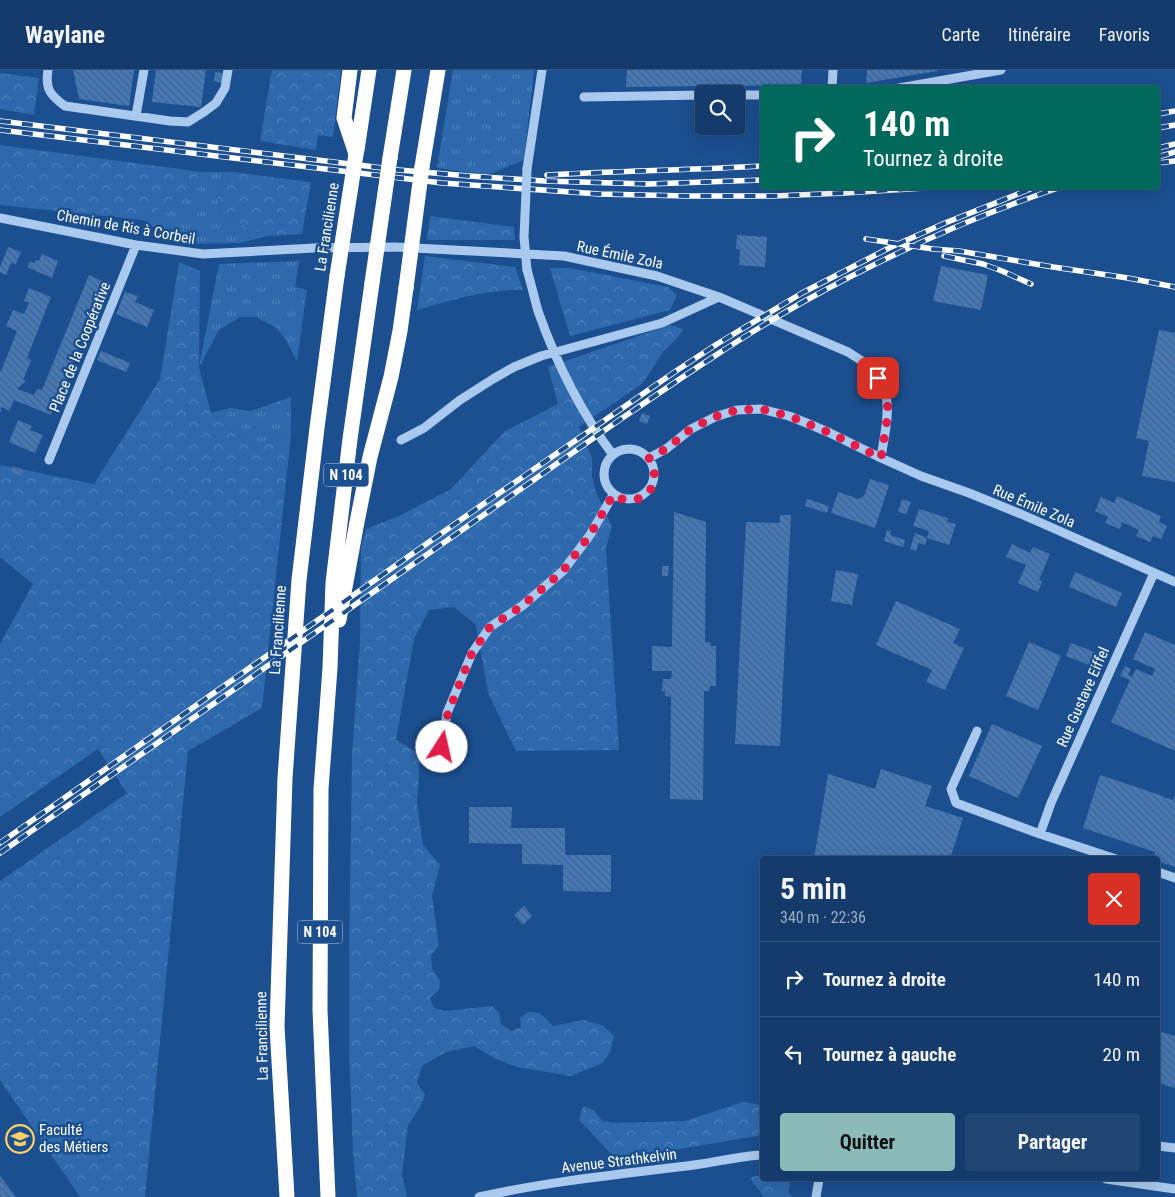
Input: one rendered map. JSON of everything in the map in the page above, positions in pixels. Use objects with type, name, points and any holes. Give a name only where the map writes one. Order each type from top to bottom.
[{"type":"highway","points":[[350,70],[344,118],[356,154]]},
{"type":"highway","name":"La Francilienne","points":[[287,1197],[277,1027],[285,778],[299,580],[316,428],[369,70]]},
{"type":"highway","name":"N 104","points":[[328,1197],[320,1010],[322,789],[330,668],[333,583],[350,439],[404,70]]},
{"type":"highway","points":[[330,668],[370,457],[400,331],[422,167],[438,70]]},
{"type":"street","points":[[48,70],[46,81],[48,88],[55,99],[65,106],[188,122],[216,103],[225,88],[228,70]]},
{"type":"street","points":[[136,116],[144,70]]},
{"type":"street","points":[[542,70],[527,169],[524,237],[527,270],[538,309],[555,353],[584,413],[613,455]]},
{"type":"street","points":[[832,85],[833,70]]},
{"type":"street","points":[[916,85],[1001,70]]},
{"type":"street","points":[[584,97],[695,95]]},
{"type":"street","points":[[745,95],[760,95]]},
{"type":"street","name":"Chemin de Ris à Corbeil","points":[[1,221],[202,254],[248,251]]},
{"type":"street","name":"Place de la Coopérative","points":[[49,460],[136,244]]},
{"type":"street","name":"Rue Émile Zola","points":[[248,251],[396,247],[564,256],[657,276],[719,297],[848,352],[866,364],[878,378],[887,394],[888,414],[881,458]]},
{"type":"street","points":[[401,440],[424,428],[460,400],[514,367],[541,356],[662,323],[719,297]]},
{"type":"street","name":"Rue Émile Zola","points":[[649,458],[666,449],[691,429],[714,417],[737,410],[761,409],[789,416],[830,433],[921,476],[969,493],[1175,582]]},
{"type":"street","points":[[626,449],[636,450],[649,458],[655,472],[653,484],[649,491],[641,497],[632,500],[622,499],[613,495],[604,479],[604,470],[607,462],[613,455],[626,449]]},
{"type":"street","points":[[442,747],[448,713],[472,653],[490,627],[522,606],[563,571],[590,535],[613,495]]},
{"type":"street","name":"Rue Gustave Eiffel","points":[[1040,834],[1055,794],[1154,573]]},
{"type":"street","points":[[977,731],[951,789],[956,802],[1040,834],[1107,856]]},
{"type":"street","points":[[1160,873],[1175,878]]},
{"type":"street","points":[[1160,1146],[1175,1148]]},
{"type":"street","name":"Avenue Strathkelvin","points":[[479,1197],[568,1181],[760,1155]]},
{"type":"street","points":[[816,1197],[819,1181]]},
{"type":"street","points":[[1121,1181],[1175,1188]]},
{"type":"green space","points":[[272,70],[341,70],[333,137],[318,135],[316,150],[260,141]]},
{"type":"green space","points":[[453,70],[534,70],[524,160],[487,175],[437,168]]},
{"type":"green space","points":[[0,73],[39,78],[34,115],[0,109]]},
{"type":"green space","points":[[0,145],[202,172],[191,187],[143,220],[0,205]]},
{"type":"green space","points":[[202,172],[233,172],[218,198],[220,215],[267,236],[240,243],[182,244],[143,220],[191,187]]},
{"type":"green space","points":[[233,172],[311,182],[302,234],[267,236],[220,215],[218,198]]},
{"type":"green space","points":[[430,216],[514,227],[515,240],[427,240]]},
{"type":"green space","points":[[425,256],[515,267],[523,290],[482,293],[417,310]]},
{"type":"green space","points":[[299,261],[295,287],[307,290],[297,361],[277,328],[256,317],[240,317],[219,330],[199,367],[219,264]]},
{"type":"green space","points":[[179,262],[200,271],[199,367],[211,413],[253,449],[291,435],[262,708],[188,751],[145,1197],[80,1197],[0,1080],[0,881],[127,793],[98,749],[0,817],[0,644],[33,584],[0,557],[0,468],[1,465],[94,484],[160,379]]},
{"type":"green space","points":[[550,268],[569,268],[668,287],[677,295],[670,310],[570,336]]},
{"type":"green space","points":[[670,325],[683,329],[663,352],[643,383],[579,427],[592,458],[592,477],[596,492],[612,527],[606,548],[619,750],[516,751],[488,693],[476,625],[454,607],[429,610],[414,639],[396,740],[420,754],[417,804],[423,845],[440,865],[432,896],[439,946],[431,955],[432,969],[440,980],[439,990],[430,998],[434,1008],[445,1011],[492,1006],[499,1013],[501,1024],[511,1031],[521,1027],[520,1018],[529,1012],[540,1013],[553,1026],[583,1020],[602,1025],[614,1036],[610,1052],[603,1063],[571,1076],[517,1067],[496,1059],[474,1046],[446,1052],[422,1066],[417,1083],[425,1095],[419,1109],[408,1125],[402,1175],[407,1197],[357,1197],[349,1053],[349,955],[352,754],[360,642],[361,549],[366,529],[399,516],[451,489],[505,431],[558,404],[548,367]]},
{"type":"green space","points":[[291,397],[291,435],[253,449],[211,413],[230,408],[251,411]]},
{"type":"green space","points":[[743,1102],[760,1105],[760,1135],[674,1150],[614,1157],[579,1120],[583,1106],[594,1110],[602,1121],[616,1123],[685,1121]]},
{"type":"green space","points":[[758,1176],[760,1181],[789,1181],[788,1192],[793,1197],[764,1197],[750,1179]]},
{"type":"building","points":[[73,70],[134,70],[129,106],[79,99]]},
{"type":"building","points":[[156,70],[206,70],[201,107],[152,102]]},
{"type":"building","points":[[627,70],[802,70],[801,85],[626,87]]},
{"type":"building","points":[[867,70],[937,70],[937,71],[866,83]]},
{"type":"building","points":[[215,72],[223,73],[222,83],[214,81]]},
{"type":"building","points":[[737,235],[767,237],[765,267],[739,265],[740,249],[736,249]]},
{"type":"building","points":[[8,247],[21,252],[16,264],[11,263],[6,275],[0,272],[0,267]]},
{"type":"building","points":[[42,254],[58,261],[52,278],[28,266],[31,262],[39,261]]},
{"type":"building","points":[[941,266],[988,275],[981,310],[933,301]]},
{"type":"building","points":[[89,275],[105,282],[51,415],[14,400],[9,411],[2,407],[0,413],[0,371],[17,331],[6,326],[13,310],[24,314],[29,303],[24,301],[29,288],[51,297],[27,358],[31,360],[23,380],[26,381],[17,389],[34,395],[37,389],[42,390]]},
{"type":"building","points":[[125,292],[138,296],[135,302],[154,310],[147,327],[116,314]]},
{"type":"building","points":[[1159,330],[1175,333],[1175,482],[1142,476],[1149,441],[1136,438]]},
{"type":"building","points":[[101,351],[130,363],[126,372],[97,360]]},
{"type":"building","points":[[642,413],[650,416],[647,424],[639,421]]},
{"type":"building","points":[[18,420],[32,426],[30,430],[43,435],[35,453],[9,442]]},
{"type":"building","points":[[13,466],[23,470],[21,476],[11,472]]},
{"type":"building","points":[[870,479],[889,485],[875,528],[831,513],[838,492],[859,499],[864,496]]},
{"type":"building","points":[[1117,496],[1161,516],[1159,522],[1167,526],[1161,539],[1153,536],[1150,542],[1136,536],[1139,530],[1122,522],[1120,529],[1105,523],[1108,517],[1095,511],[1101,497],[1114,503]]},
{"type":"building","points":[[807,499],[829,506],[827,513],[805,506]]},
{"type":"building","points":[[902,499],[911,502],[906,514],[898,512]]},
{"type":"building","points":[[919,509],[948,518],[947,522],[956,524],[949,545],[927,538],[929,531],[913,526]]},
{"type":"building","points":[[674,512],[706,522],[705,642],[710,642],[711,646],[716,646],[716,686],[710,686],[709,691],[704,691],[703,800],[670,799],[671,697],[665,696],[665,691],[662,691],[663,679],[671,679],[672,671],[652,671],[652,646],[672,647]]},
{"type":"building","points":[[780,515],[791,515],[780,746],[735,744],[746,522],[780,523]]},
{"type":"building","points":[[887,530],[891,531],[890,535],[905,540],[903,547],[884,541]]},
{"type":"building","points":[[915,533],[927,538],[925,545],[919,543],[916,551],[910,549]]},
{"type":"building","points":[[1012,544],[1030,553],[1033,547],[1050,554],[1039,580],[1042,582],[1038,592],[1018,583],[1026,565],[1006,557]]},
{"type":"building","points":[[662,566],[669,566],[668,576],[662,576]]},
{"type":"building","points":[[836,570],[858,574],[852,605],[831,601]]},
{"type":"building","points":[[1075,572],[1122,593],[1116,607],[1069,587]]},
{"type":"building","points":[[896,601],[960,629],[953,643],[964,648],[945,690],[926,682],[932,670],[876,645]]},
{"type":"building","points":[[1145,632],[1175,645],[1175,751],[1111,722],[1130,680],[1120,676],[1125,666],[1131,669],[1128,675],[1132,677],[1136,669],[1152,676],[1155,669],[1133,659]]},
{"type":"building","points":[[1029,642],[1061,656],[1038,710],[1006,696]]},
{"type":"building","points":[[1071,643],[1105,656],[1099,669],[1066,656]]},
{"type":"building","points":[[992,724],[1042,746],[1018,798],[969,776]]},
{"type":"building","points":[[881,769],[932,786],[925,806],[963,818],[951,856],[814,856],[828,774],[875,789]]},
{"type":"building","points":[[1100,775],[1173,800],[1175,796],[1175,867],[1160,862],[1160,856],[1154,856],[1155,852],[1083,828]]},
{"type":"building","points":[[469,807],[512,807],[511,828],[565,828],[565,855],[611,855],[611,892],[563,891],[563,865],[522,864],[522,844],[469,843]]},
{"type":"building","points":[[524,906],[532,916],[523,925],[514,915]]},
{"type":"building","points":[[1160,1032],[1175,1036],[1175,1088],[1160,1084]]},
{"type":"building","points":[[0,1176],[16,1197],[0,1197]]},
{"type":"railway","points":[[1160,114],[1175,111]]},
{"type":"railway","points":[[0,121],[399,170],[469,176],[544,181],[648,184],[760,180]]},
{"type":"railway","points":[[1160,128],[1175,125]]},
{"type":"railway","points":[[0,130],[442,183],[599,194],[774,196],[893,190]]},
{"type":"railway","points":[[1160,148],[1175,144]]},
{"type":"railway","points":[[1160,156],[1175,152]]},
{"type":"railway","points":[[1160,163],[1175,161]]},
{"type":"railway","points":[[547,175],[760,166]]},
{"type":"railway","points":[[0,843],[469,514],[717,344],[802,293],[889,248],[945,223],[1028,190]]},
{"type":"railway","points":[[0,853],[618,421],[732,345],[803,302],[864,269],[960,225],[1052,190]]},
{"type":"railway","points":[[866,239],[959,251],[1175,287]]},
{"type":"railway","points":[[944,256],[983,264],[1031,284]]},
{"type":"place","name":"Faculté des Métiers","points":[[20,1139]]},
{"type":"route","points":[[442,747],[448,713],[472,653],[490,627],[522,606],[563,571],[590,535],[613,495],[622,499],[632,500],[641,497],[649,491],[655,476],[653,464],[649,458],[666,449],[691,429],[714,417],[737,410],[761,409],[789,416],[830,433],[881,458],[888,414],[887,394],[878,378]]}]
